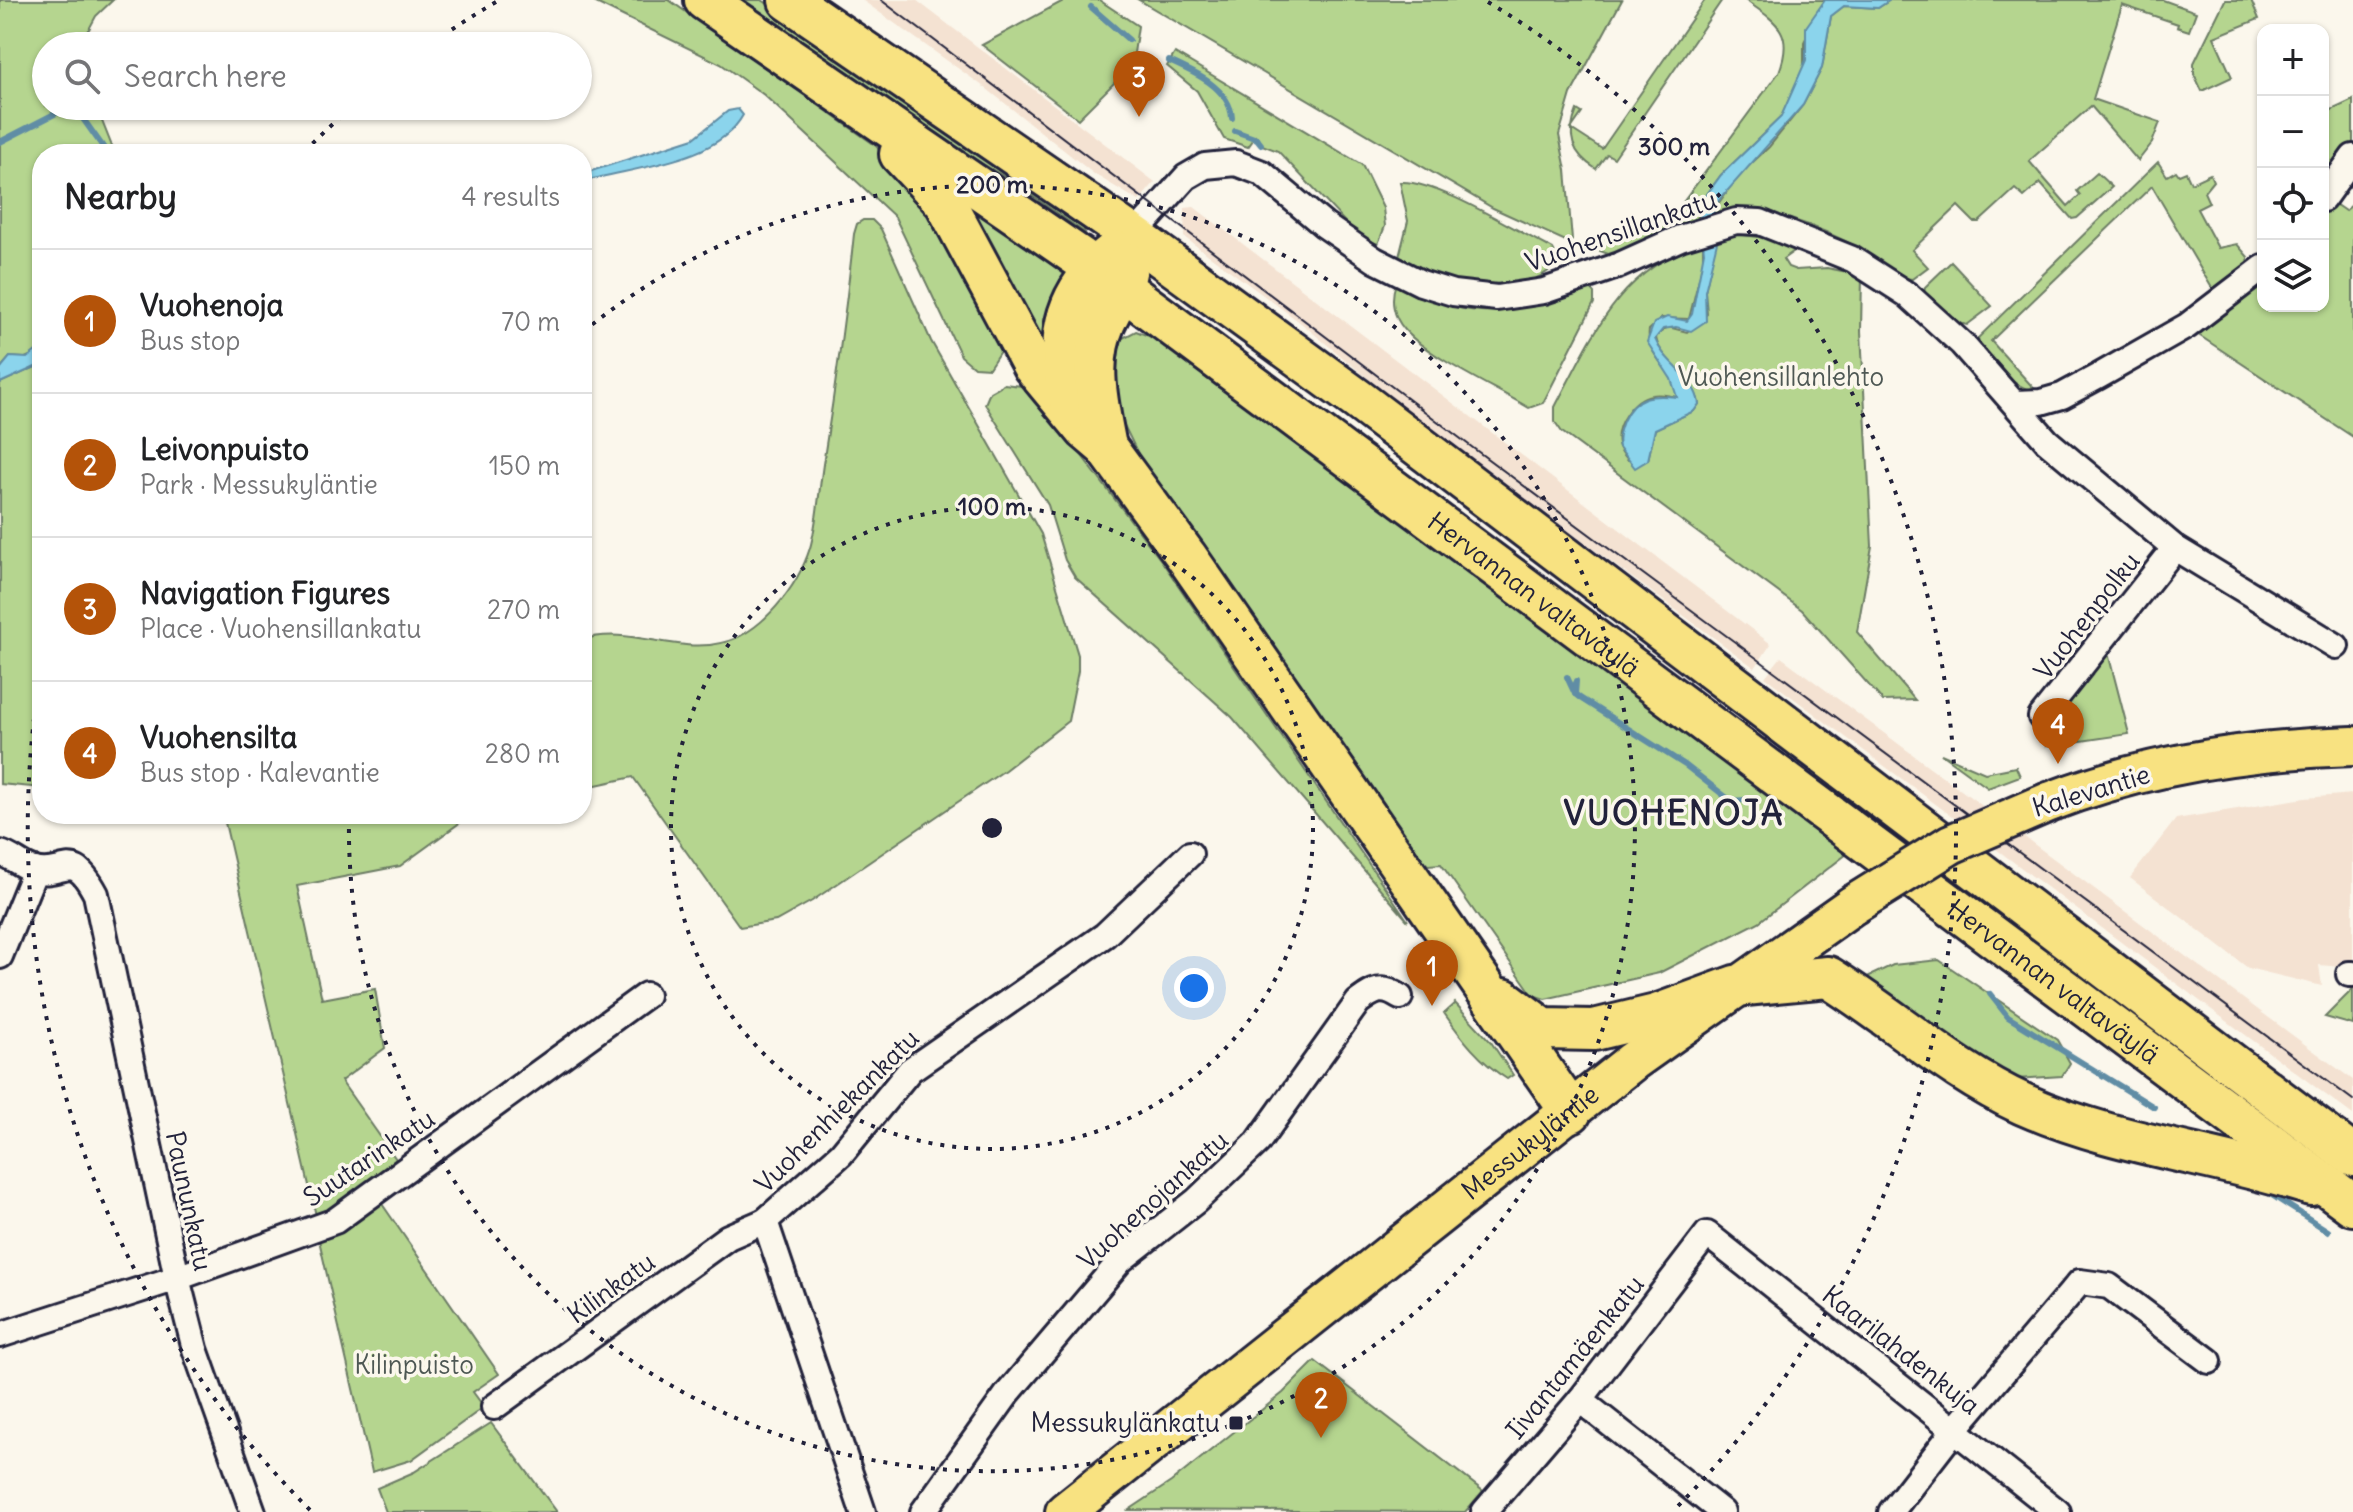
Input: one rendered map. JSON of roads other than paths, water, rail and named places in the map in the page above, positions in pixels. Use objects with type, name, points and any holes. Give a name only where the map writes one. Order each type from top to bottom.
[{"type":"highway","name":"Hervannan valtaväylä","points":[[705,0],[1109,278],[2346,1199]]},
{"type":"highway","name":"Hervannan valtaväylä","points":[[789,0],[1133,236],[1357,399],[2353,1156]]},
{"type":"highway","points":[[856,102],[945,202],[1033,366],[1086,430],[1106,447],[1186,556],[1571,1112]]},
{"type":"highway","points":[[1106,447],[1094,368],[1105,322],[1109,278],[1133,236]]},
{"type":"highway","points":[[1072,410],[1061,347],[1071,305],[1109,278]]},
{"type":"highway","points":[[1475,977],[1543,1029],[1563,1030],[1594,1030],[1620,1025],[1735,986],[1828,977],[1928,1050],[2022,1103],[2109,1137],[2273,1173],[2346,1199]]},
{"type":"main road","name":"Kalevantie","points":[[1853,905],[1951,844],[2049,802],[2163,769],[2214,760],[2353,746]]},
{"type":"main road","name":"Messukyläntie","points":[[1065,1512],[1571,1112],[1735,986],[1853,905]]},
{"type":"street","points":[[2329,191],[2353,157]]},
{"type":"street","name":"Vuohensillankatu","points":[[1133,236],[1186,177],[1205,166],[1236,163],[1262,173],[1324,225],[1375,260],[1421,283],[1453,293],[1497,298],[1544,291],[1620,265],[1680,238],[1736,221],[1760,222],[1852,259],[1908,295],[1962,344],[2047,441],[2175,548],[2336,646]]},
{"type":"street","points":[[2015,403],[2041,402],[2062,396],[2187,326],[2257,273]]},
{"type":"street","name":"Vuohenpolku","points":[[2041,717],[2175,548]]},
{"type":"street","points":[[0,853],[35,870],[0,956]]},
{"type":"street","name":"Vuohenhiekankatu","points":[[863,1512],[765,1221],[841,1154],[889,1092],[916,1065],[1105,935],[1190,854]]},
{"type":"street","name":"Paununkatu","points":[[35,870],[67,866],[85,874],[96,894],[177,1278],[195,1349],[253,1512]]},
{"type":"street","name":"Vuohenojankatu","points":[[923,1512],[1001,1402],[1121,1260],[1196,1201],[1258,1142],[1358,1002],[1375,989],[1389,989],[1400,997]]},
{"type":"street","name":"Suutarinkatu","points":[[0,1335],[177,1278],[335,1221],[646,995]]},
{"type":"street","name":"Kilinkatu","points":[[494,1407],[728,1237],[765,1221]]},
{"type":"street","name":"Iivantamäenkatu","points":[[1484,1512],[1580,1400],[1707,1234]]},
{"type":"street","name":"Kaarilahdenkuja","points":[[1707,1234],[1956,1428],[2058,1512]]},
{"type":"street","points":[[1891,1512],[1956,1428],[2080,1282],[2109,1286],[2209,1361]]},
{"type":"street","points":[[1580,1400],[1722,1512]]},
{"type":"water","points":[[1825,0],[1890,0],[1878,8],[1844,6],[1831,16],[1822,68],[1803,105],[1713,207],[1717,242],[1705,291],[1706,321],[1691,331],[1676,327],[1663,329],[1655,339],[1659,348],[1692,385],[1699,404],[1694,411],[1655,429],[1648,460],[1635,468],[1618,443],[1628,412],[1645,398],[1677,397],[1671,379],[1647,342],[1654,323],[1667,317],[1687,321],[1692,314],[1704,252],[1699,205],[1721,175],[1781,117],[1806,60],[1806,27]]},
{"type":"water","points":[[738,109],[743,115],[731,131],[714,144],[671,161],[592,180],[592,171],[694,138],[728,111]]},
{"type":"water","points":[[32,354],[32,369],[0,383],[0,369],[10,357],[27,358]]},
{"type":"waterway","points":[[1091,7],[1129,40]]},
{"type":"waterway","points":[[1169,61],[1218,90],[1230,107],[1232,118]]},
{"type":"waterway","points":[[0,142],[43,120]]},
{"type":"waterway","points":[[84,120],[101,144]]},
{"type":"waterway","points":[[1235,131],[1257,139],[1261,144]]},
{"type":"waterway","name":"VUOHENOJA","points":[[1567,677],[1575,694]]},
{"type":"waterway","name":"VUOHENOJA","points":[[1576,681],[1575,694],[1580,698],[1685,765],[1731,801],[1745,800]]},
{"type":"waterway","name":"VUOHENOJA","points":[[1990,994],[2008,1017],[2154,1107]]},
{"type":"waterway","name":"VUOHENOJA","points":[[2264,1190],[2328,1231]]},
{"type":"tram line","points":[[881,0],[1473,448],[2353,1100]]},
{"type":"place","name":"Navigation Figures","points":[[1139,117]]},
{"type":"place","name":"Vuohensilta","points":[[2058,764]]},
{"type":"place","name":"Vuohenoja","points":[[1432,1006]]},
{"type":"place","name":"Messukylänkatu","points":[[1236,1423]]},
{"type":"place","name":"Leivonpuisto","points":[[1321,1438]]},
{"type":"district","name":"VUOHENOJA","points":[[1674,813]]},
{"type":"park label","name":"Vuohensillanlehto","points":[[1781,377]]},
{"type":"park label","name":"Kilinpuisto","points":[[414,1365]]}]
